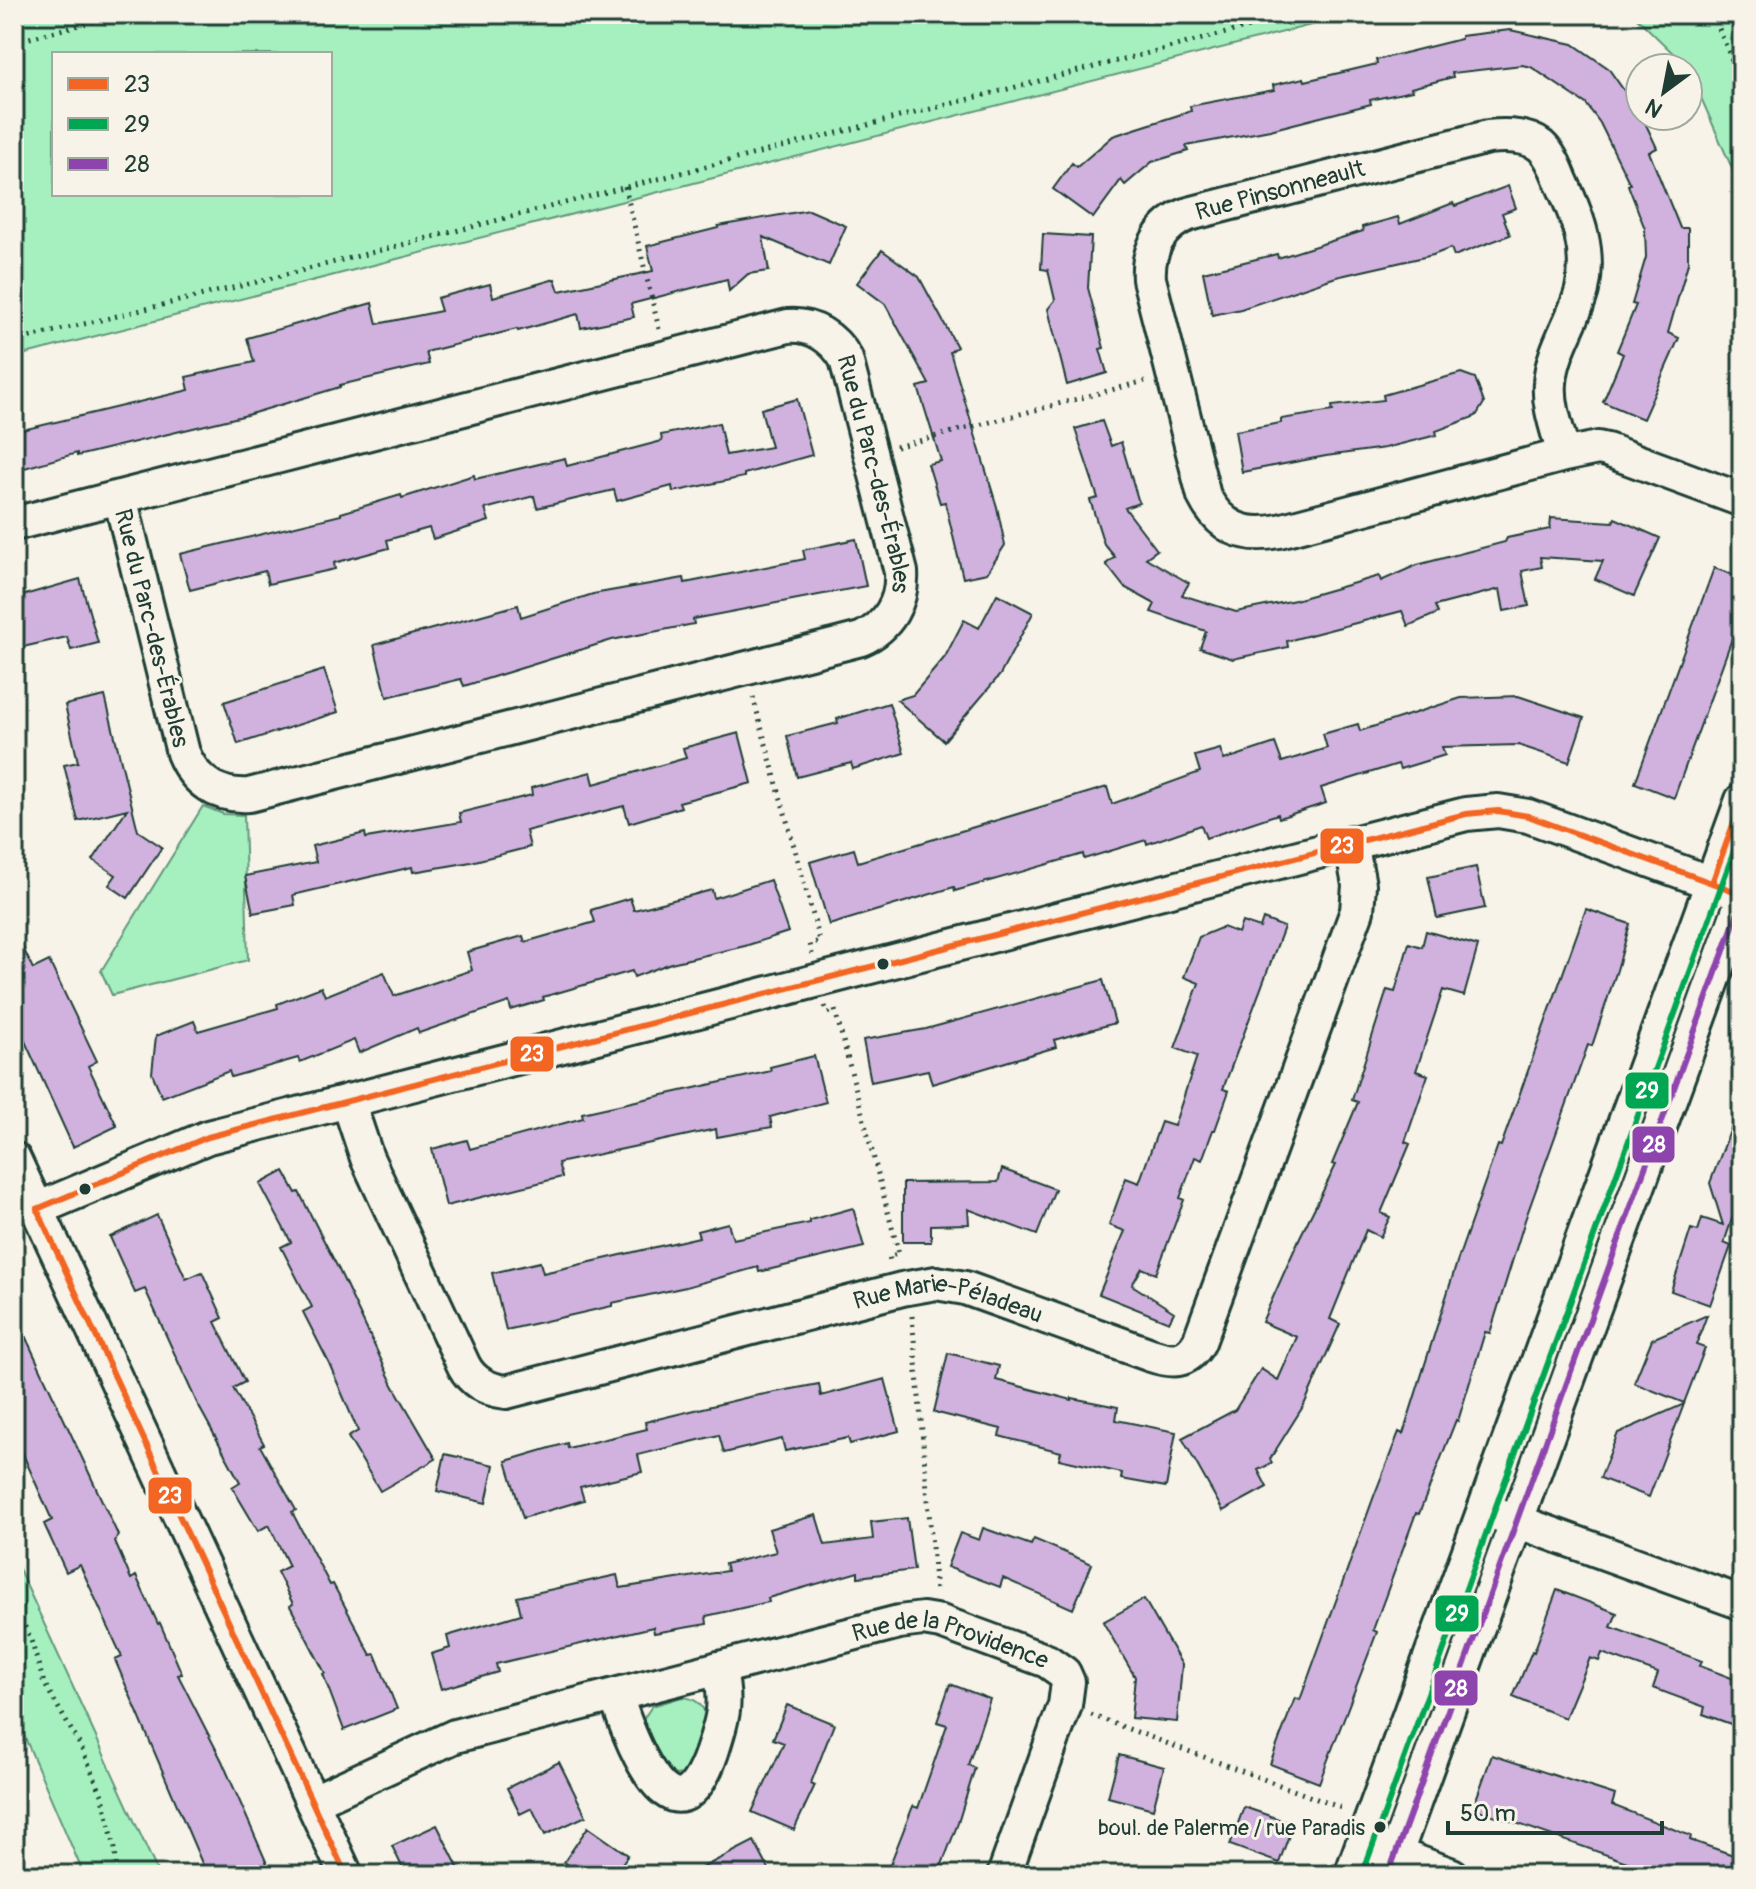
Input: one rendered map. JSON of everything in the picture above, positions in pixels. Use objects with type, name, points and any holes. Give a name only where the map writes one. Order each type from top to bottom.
[{"type":"street","name":"Rue Pinsonneault","points":[[1564,455],[1552,411],[1550,380],[1581,291],[1584,245],[1579,222],[1554,164],[1540,146],[1530,140],[1504,135],[1488,137],[1189,214],[1173,221],[1154,246],[1149,257],[1149,279],[1204,496],[1217,516],[1236,531],[1249,534],[1279,531],[1598,448],[1742,500]]},
{"type":"street","name":"Rue du Parc-des-Érables","points":[[14,524],[120,497],[797,325],[823,335],[841,349],[846,359],[901,572],[902,587],[891,615],[883,625],[861,639],[249,795],[235,796],[207,786],[196,776],[183,753],[120,497]]},
{"type":"street","points":[[1351,1875],[1742,800]]},
{"type":"street","points":[[37,1209],[182,1146],[1466,814],[1513,812],[1742,894]]},
{"type":"street","name":"Rue Marie-Péladeau","points":[[348,1101],[367,1158],[464,1366],[475,1380],[496,1391],[506,1392],[902,1289],[936,1283],[965,1288],[1151,1355],[1181,1360],[1189,1356],[1199,1342],[1357,911],[1359,885],[1351,842]]},
{"type":"street","points":[[1392,1864],[1742,901]]},
{"type":"street","points":[[14,1159],[346,1875]]},
{"type":"street","points":[[1483,1509],[1742,1603]]},
{"type":"street","name":"Rue de la Providence","points":[[312,1802],[455,1736],[899,1622],[923,1619],[953,1626],[1036,1656],[1057,1667],[1068,1682],[1065,1705],[1004,1875]]},
{"type":"street","points":[[616,1696],[631,1741],[647,1772],[665,1791],[675,1795],[685,1793],[702,1777],[723,1718],[725,1692],[719,1668]]},
{"type":"street","points":[[1363,1842],[1392,1864],[1452,1875]]},
{"type":"path","points":[[14,42],[122,14]]},
{"type":"path","points":[[14,341],[276,277],[1300,14]]},
{"type":"path","points":[[1713,14],[1742,85]]},
{"type":"path","points":[[625,187],[661,338]]},
{"type":"path","points":[[892,449],[1154,379]]},
{"type":"path","points":[[750,687],[820,941],[810,944],[814,963]]},
{"type":"path","points":[[823,998],[827,1013],[835,1010],[899,1254],[889,1256],[893,1273]]},
{"type":"path","points":[[911,1306],[936,1602]]},
{"type":"path","points":[[14,1605],[30,1637],[44,1683],[80,1745],[103,1797],[115,1849],[117,1875]]},
{"type":"path","points":[[1083,1712],[1349,1810]]},
{"type":"green space","points":[[14,14],[1354,14],[14,357]]},
{"type":"green space","points":[[1633,14],[1734,14],[1742,32],[1742,191],[1704,104],[1704,52],[1672,52]]},
{"type":"green space","points":[[203,806],[223,814],[244,815],[248,960],[112,995],[101,971]]},
{"type":"green space","points":[[14,1558],[159,1875],[84,1875],[14,1712]]},
{"type":"green space","points":[[682,1697],[698,1703],[707,1718],[692,1767],[684,1774],[674,1775],[658,1766],[642,1721],[652,1706]]},
{"type":"building","points":[[1510,30],[1573,44],[1608,68],[1624,91],[1624,132],[1650,132],[1657,148],[1649,152],[1680,228],[1688,228],[1688,263],[1668,333],[1679,338],[1643,419],[1603,402],[1623,354],[1617,351],[1636,305],[1632,304],[1646,257],[1645,229],[1630,184],[1600,123],[1586,104],[1531,67],[1522,65],[1452,73],[1453,77],[1411,88],[1412,91],[1370,100],[1371,104],[1270,130],[1186,146],[1188,151],[1152,162],[1125,185],[1121,180],[1093,218],[1053,189],[1072,163],[1077,167],[1113,136],[1191,111],[1190,106],[1274,90],[1273,85],[1304,78],[1305,81],[1377,64],[1376,60],[1461,39],[1461,36]]},
{"type":"building","points":[[1508,186],[1516,208],[1502,213],[1510,235],[1454,256],[1451,248],[1336,277],[1241,309],[1212,315],[1203,272],[1277,254],[1278,258],[1398,217],[1400,224]]},
{"type":"building","points":[[809,210],[846,226],[829,265],[763,237],[769,271],[748,274],[729,291],[727,279],[631,304],[634,317],[581,328],[578,314],[517,329],[426,352],[429,364],[340,385],[247,415],[77,456],[77,453],[14,471],[14,432],[189,390],[186,377],[254,362],[247,338],[372,303],[377,324],[441,311],[437,298],[490,284],[493,297],[555,279],[559,291],[653,271],[647,246],[718,226]]},
{"type":"building","points":[[1043,234],[1091,237],[1088,288],[1104,348],[1100,349],[1107,373],[1067,385],[1048,309],[1055,300],[1048,270],[1041,269]]},
{"type":"building","points":[[882,250],[919,277],[957,347],[950,352],[997,507],[1005,545],[987,573],[963,578],[945,502],[940,503],[928,464],[941,461],[918,387],[929,384],[885,304],[857,283]]},
{"type":"building","points":[[1461,373],[1475,378],[1484,403],[1476,416],[1436,431],[1437,435],[1385,448],[1242,472],[1235,431],[1281,423],[1281,419],[1333,411],[1332,406],[1384,400],[1383,395]]},
{"type":"building","points":[[797,399],[812,455],[744,474],[744,477],[673,492],[672,486],[617,501],[614,490],[537,508],[534,496],[485,509],[489,521],[433,539],[429,528],[387,540],[389,548],[334,563],[335,569],[268,584],[265,571],[190,590],[180,554],[341,515],[474,475],[475,479],[565,458],[567,466],[662,441],[661,435],[719,423],[726,455],[771,447],[761,409]]},
{"type":"building","points":[[1102,421],[1111,446],[1121,442],[1139,503],[1125,508],[1157,550],[1146,558],[1189,583],[1182,595],[1236,612],[1295,600],[1379,576],[1381,581],[1417,565],[1505,542],[1507,538],[1550,529],[1551,518],[1613,522],[1615,518],[1660,538],[1634,596],[1595,579],[1603,561],[1540,557],[1542,567],[1522,571],[1529,606],[1504,611],[1500,589],[1435,606],[1438,613],[1408,626],[1402,611],[1287,641],[1288,647],[1233,659],[1200,648],[1206,631],[1151,612],[1155,604],[1124,587],[1106,564],[1115,557],[1104,544],[1090,500],[1098,498],[1075,429]]},
{"type":"building","points":[[856,539],[866,586],[693,619],[694,624],[612,640],[464,686],[461,679],[387,697],[374,645],[518,605],[521,617],[593,594],[684,578],[685,583],[805,559],[803,550]]},
{"type":"building","points":[[1714,568],[1742,578],[1742,611],[1674,798],[1635,783]]},
{"type":"building","points":[[80,579],[98,643],[71,650],[67,637],[14,649],[14,598]]},
{"type":"building","points":[[997,594],[1033,613],[1000,675],[944,741],[897,700],[913,695],[945,657],[964,620],[979,628]]},
{"type":"building","points":[[324,670],[338,712],[238,744],[224,702]]},
{"type":"building","points":[[105,696],[138,831],[162,847],[128,898],[109,885],[116,875],[93,860],[127,809],[78,821],[64,765],[78,762],[65,705]]},
{"type":"building","points":[[1518,696],[1584,718],[1569,762],[1518,745],[1442,747],[1445,755],[1400,769],[1398,764],[1321,788],[1326,803],[1279,818],[1278,814],[1206,838],[1201,825],[1147,844],[1146,840],[1084,859],[1083,854],[955,891],[954,887],[829,925],[810,862],[854,849],[858,862],[1107,787],[1112,804],[1200,772],[1195,756],[1220,749],[1224,760],[1275,743],[1282,762],[1327,748],[1323,734],[1358,724],[1360,731],[1461,698]]},
{"type":"building","points":[[889,703],[904,753],[853,769],[851,763],[797,777],[787,736],[838,723],[837,719]]},
{"type":"building","points":[[739,733],[752,783],[679,802],[681,807],[629,823],[624,806],[526,831],[530,847],[413,872],[412,867],[293,895],[295,905],[253,913],[245,876],[316,862],[312,846],[365,833],[366,838],[461,822],[459,813],[532,795],[531,788],[591,772],[594,784],[686,758],[683,748]]},
{"type":"building","points":[[1476,867],[1485,908],[1437,918],[1428,877]]},
{"type":"building","points":[[770,880],[788,932],[745,946],[671,963],[634,977],[632,971],[543,997],[544,1000],[511,1010],[509,1002],[419,1033],[417,1028],[359,1053],[354,1040],[300,1062],[298,1058],[231,1077],[229,1071],[162,1097],[152,1073],[156,1036],[194,1021],[198,1031],[278,1008],[277,1004],[321,987],[325,996],[384,972],[394,996],[472,970],[467,952],[523,936],[525,942],[595,922],[591,910],[630,898],[634,910],[712,890],[714,898]]},
{"type":"building","points":[[1586,909],[1630,924],[1617,970],[1592,1046],[1588,1045],[1525,1220],[1490,1333],[1485,1332],[1458,1421],[1419,1514],[1416,1513],[1373,1630],[1377,1632],[1319,1783],[1270,1764],[1295,1698],[1300,1700],[1399,1432],[1403,1434],[1459,1256]]},
{"type":"building","points":[[1263,919],[1284,927],[1223,1089],[1229,1091],[1202,1160],[1195,1157],[1180,1198],[1184,1200],[1156,1274],[1142,1268],[1132,1285],[1174,1312],[1169,1322],[1099,1294],[1125,1231],[1109,1225],[1126,1178],[1139,1183],[1161,1122],[1174,1126],[1197,1056],[1175,1048],[1199,983],[1184,977],[1199,937],[1223,927],[1238,933],[1242,922],[1260,928]]},
{"type":"building","points":[[14,929],[33,969],[49,961],[97,1061],[88,1066],[117,1126],[73,1147],[14,1017]]},
{"type":"building","points":[[1426,931],[1478,946],[1464,996],[1443,990],[1416,1071],[1428,1075],[1405,1142],[1410,1144],[1381,1213],[1390,1217],[1380,1237],[1366,1230],[1330,1319],[1340,1324],[1304,1405],[1270,1459],[1272,1463],[1258,1470],[1267,1487],[1223,1511],[1182,1438],[1235,1410],[1261,1369],[1278,1380],[1297,1337],[1262,1322],[1336,1165],[1332,1164],[1358,1102],[1352,1100],[1387,990],[1395,992],[1409,943],[1422,947]]},
{"type":"building","points":[[1103,980],[1115,1023],[1054,1040],[1056,1047],[932,1084],[928,1070],[871,1082],[863,1040],[926,1029]]},
{"type":"building","points":[[814,1056],[826,1102],[770,1117],[772,1127],[717,1137],[716,1129],[558,1163],[562,1177],[446,1206],[432,1149],[467,1140],[470,1149],[583,1118],[582,1113],[771,1071],[770,1067]]},
{"type":"building","points":[[1740,1105],[1742,1189],[1724,1243],[1731,1246],[1710,1305],[1671,1291],[1691,1229],[1698,1231],[1702,1218],[1723,1225],[1710,1183]]},
{"type":"building","points":[[1002,1169],[1055,1189],[1037,1235],[968,1209],[969,1224],[931,1225],[931,1242],[903,1242],[903,1183],[998,1182]]},
{"type":"building","points":[[284,1171],[296,1193],[299,1192],[339,1270],[393,1385],[436,1459],[380,1491],[348,1437],[358,1431],[303,1312],[312,1307],[281,1247],[291,1242],[260,1184]]},
{"type":"building","points":[[853,1208],[864,1247],[759,1272],[758,1267],[612,1303],[612,1306],[506,1330],[492,1273],[540,1262],[543,1273],[699,1237],[697,1231],[728,1223],[733,1239],[810,1223],[810,1220]]},
{"type":"building","points":[[157,1215],[186,1279],[202,1272],[223,1318],[215,1322],[245,1382],[233,1388],[264,1444],[260,1446],[296,1510],[292,1512],[330,1585],[333,1584],[371,1655],[375,1654],[397,1709],[344,1730],[325,1673],[290,1606],[293,1604],[277,1572],[289,1566],[269,1525],[258,1531],[232,1487],[240,1482],[197,1403],[145,1289],[135,1293],[110,1237]]},
{"type":"building","points":[[14,1312],[118,1535],[115,1542],[131,1579],[136,1576],[160,1623],[182,1674],[178,1675],[222,1761],[272,1875],[207,1875],[115,1660],[122,1657],[80,1565],[66,1572],[44,1524],[52,1520],[14,1434]]},
{"type":"building","points":[[1707,1315],[1696,1345],[1705,1348],[1684,1403],[1634,1383],[1652,1339]]},
{"type":"building","points":[[948,1353],[999,1366],[996,1380],[1072,1400],[1118,1407],[1116,1420],[1176,1432],[1166,1487],[1121,1479],[1122,1473],[1059,1459],[1061,1452],[999,1436],[1001,1429],[934,1412]]},
{"type":"building","points":[[885,1379],[899,1431],[850,1444],[848,1438],[785,1451],[782,1439],[724,1453],[719,1435],[638,1455],[642,1472],[580,1487],[584,1500],[523,1518],[506,1461],[567,1443],[568,1448],[647,1429],[645,1422],[749,1397],[819,1384],[821,1396]]},
{"type":"building","points":[[1684,1404],[1649,1497],[1600,1478],[1618,1433]]},
{"type":"building","points":[[445,1454],[494,1465],[486,1503],[437,1491]]},
{"type":"building","points":[[816,1515],[825,1545],[873,1539],[871,1522],[907,1518],[914,1570],[858,1577],[858,1572],[768,1598],[769,1602],[706,1616],[707,1624],[654,1633],[653,1627],[496,1664],[498,1672],[441,1689],[431,1654],[450,1648],[447,1636],[521,1614],[517,1597],[617,1575],[620,1588],[727,1571],[725,1564],[776,1552],[769,1529]]},
{"type":"building","points":[[983,1528],[1031,1545],[1034,1539],[1092,1564],[1073,1609],[1003,1578],[1000,1587],[947,1567],[960,1533],[979,1540]]},
{"type":"building","points":[[1557,1590],[1617,1613],[1611,1627],[1702,1661],[1700,1666],[1742,1682],[1742,1728],[1703,1714],[1705,1707],[1653,1688],[1658,1673],[1602,1653],[1599,1661],[1590,1658],[1565,1718],[1513,1697]]},
{"type":"building","points":[[1144,1599],[1182,1665],[1177,1722],[1131,1718],[1135,1677],[1103,1622]]},
{"type":"building","points":[[950,1684],[990,1699],[968,1765],[975,1768],[958,1823],[938,1875],[886,1875],[913,1806],[918,1808],[947,1725],[937,1722]]},
{"type":"building","points":[[787,1705],[834,1724],[811,1783],[815,1785],[794,1830],[752,1812],[784,1743],[773,1739]]},
{"type":"building","points":[[1119,1755],[1164,1767],[1153,1809],[1108,1797]]},
{"type":"building","points":[[1492,1755],[1615,1795],[1612,1805],[1691,1836],[1690,1840],[1742,1858],[1742,1875],[1664,1875],[1473,1808]]},
{"type":"building","points":[[559,1762],[586,1816],[545,1835],[532,1808],[520,1814],[507,1788]]},
{"type":"building","points":[[1244,1807],[1293,1824],[1279,1863],[1230,1845]]},
{"type":"building","points":[[437,1825],[462,1875],[406,1875],[392,1846]]},
{"type":"building","points":[[588,1827],[628,1855],[614,1875],[583,1875],[564,1862]]},
{"type":"building","points":[[754,1841],[772,1875],[688,1875]]},
{"type":"transit line","name":"23","points":[[1712,883],[1742,800]]},
{"type":"transit line","name":"23","points":[[346,1875],[37,1209],[208,1137],[1466,814],[1498,811],[1528,816],[1742,894]]},
{"type":"transit line","name":"29","points":[[1362,1875],[1742,829]]},
{"type":"transit line","name":"28","points":[[1388,1875],[1742,901]]},
{"type":"place","name":"boul. de Palerme / rue Paradis","points":[[1380,1827]]}]
